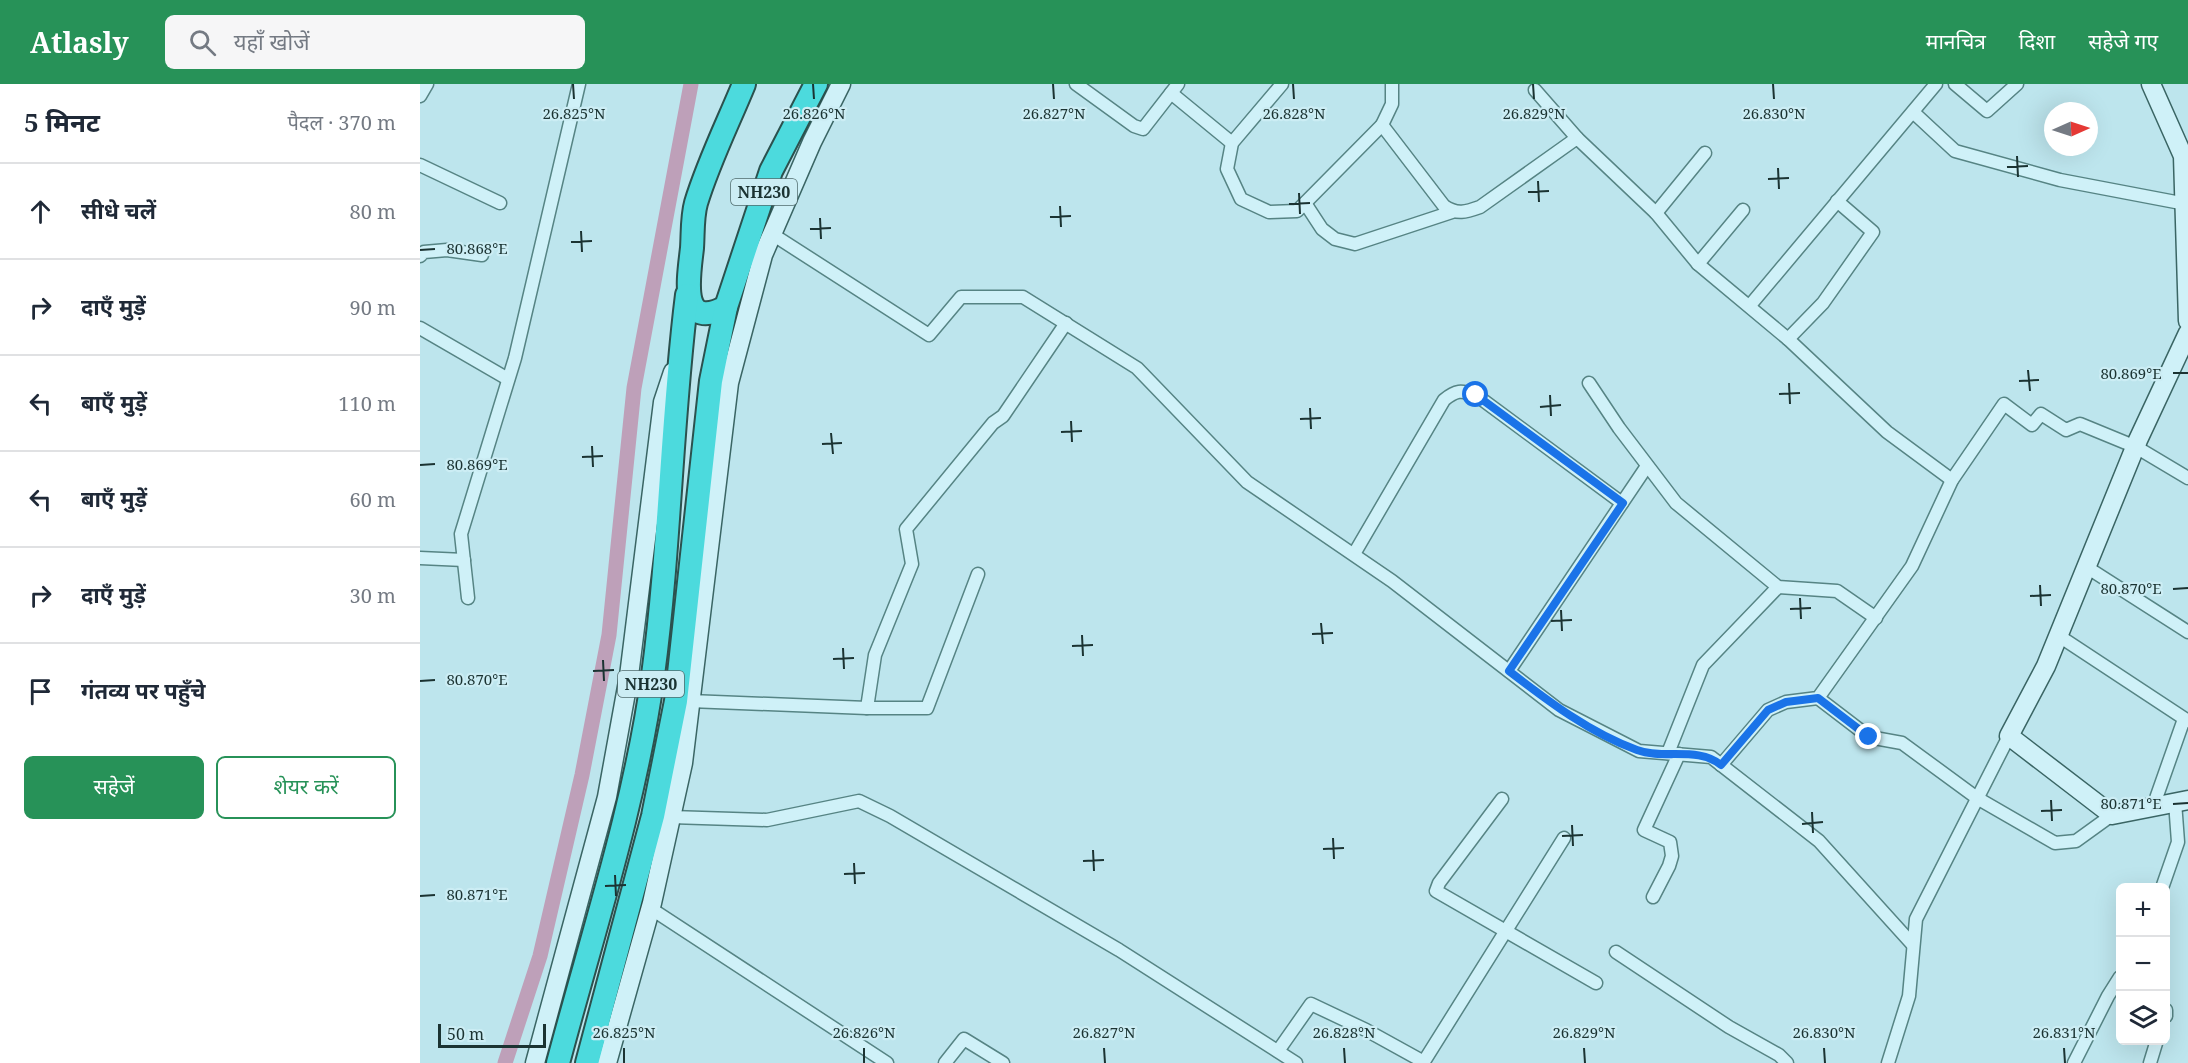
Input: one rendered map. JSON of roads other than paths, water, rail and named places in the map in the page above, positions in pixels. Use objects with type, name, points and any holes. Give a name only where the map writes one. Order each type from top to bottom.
[{"type":"highway","name":"NH230","points":[[558,1063],[630,792],[652,675],[680,349],[696,204],[744,84]]},
{"type":"highway","name":"NH230","points":[[587,1063],[653,816],[676,700],[711,381],[726,307],[771,171],[816,84]]},
{"type":"highway","points":[[687,295],[696,309],[704,313],[714,314],[726,307]]},
{"type":"street","points":[[468,598],[461,534],[508,379],[579,84]]},
{"type":"street","points":[[607,1063],[650,908],[683,763],[729,383],[763,255],[812,142],[841,84]]},
{"type":"street","points":[[1077,84],[1134,126],[1143,129],[1174,89],[1232,143]]},
{"type":"street","points":[[1282,84],[1232,143],[1227,169],[1241,199],[1269,212],[1297,211],[1382,125],[1392,104],[1392,84]]},
{"type":"street","points":[[1752,303],[1936,84]]},
{"type":"street","points":[[1955,84],[1987,111],[2018,84]]},
{"type":"street","points":[[2151,84],[2183,156],[2187,228],[2188,321]]},
{"type":"street","points":[[1535,90],[1577,138],[1656,213],[1698,264],[1788,339],[1887,432],[1952,480]]},
{"type":"street","points":[[1913,112],[1955,151],[2060,180],[2186,204]]},
{"type":"street","points":[[1382,125],[1444,206],[1452,212]]},
{"type":"street","points":[[1305,203],[1322,229],[1335,239],[1355,244],[1452,212],[1462,213],[1480,207],[1577,138]]},
{"type":"street","points":[[1656,213],[1705,153]]},
{"type":"street","points":[[420,165],[500,202]]},
{"type":"street","points":[[1788,339],[1823,303],[1873,232],[1837,201]]},
{"type":"street","points":[[1698,264],[1743,210]]},
{"type":"street","points":[[772,234],[928,335],[961,297],[1023,297],[1066,323],[1137,368],[1247,482],[1392,580],[1559,710],[1639,751],[1711,757],[1819,841],[1913,945]]},
{"type":"street","points":[[420,256],[424,252],[447,250],[482,255]]},
{"type":"street","points":[[867,708],[875,655],[912,564],[906,529],[993,423],[1003,416],[1066,323]]},
{"type":"street","points":[[420,328],[508,379]]},
{"type":"street","points":[[1888,1063],[1909,996],[1916,919],[2046,666],[2136,447],[2188,333]]},
{"type":"street","points":[[535,1063],[607,797],[629,676],[663,402],[680,349]]},
{"type":"street","points":[[1589,383],[1647,466],[1676,502],[1778,587],[1837,591],[1876,618]]},
{"type":"street","points":[[1354,554],[1444,400],[1454,391],[1463,390],[1476,395],[1623,503]]},
{"type":"street","points":[[1818,698],[1912,566],[1952,480],[2004,404],[2032,425],[2041,414],[2066,430],[2080,424],[2136,447],[2188,478]]},
{"type":"street","points":[[1509,671],[1647,466]]},
{"type":"street","points":[[420,558],[464,560]]},
{"type":"street","points":[[2088,568],[2188,632]]},
{"type":"street","points":[[690,702],[927,708],[978,574]]},
{"type":"street","points":[[1653,897],[1672,856],[1670,842],[1644,830],[1674,754],[1703,664],[1778,587]]},
{"type":"street","points":[[2059,636],[2186,720],[2153,807]]},
{"type":"street","points":[[1721,765],[1768,710],[1786,702],[1818,698],[1869,737],[1902,743],[1977,798],[2055,843],[2076,842],[2112,815],[2182,801],[2178,842],[2164,883]]},
{"type":"street","points":[[2009,736],[2112,815]]},
{"type":"street","points":[[1502,799],[1439,883],[1436,891],[1596,983]]},
{"type":"street","points":[[671,817],[767,820],[859,801],[890,816],[1119,950],[1296,1063]]},
{"type":"street","points":[[1278,1051],[1311,1004],[1366,1030],[1424,1063],[1564,838]]},
{"type":"street","points":[[650,908],[887,1063]]},
{"type":"street","points":[[1616,952],[1729,1027],[1779,1054],[1787,1063]]},
{"type":"street","points":[[2074,1063],[2116,984]]},
{"type":"street","points":[[945,1063],[964,1039],[1003,1063]]},
{"type":"street","points":[[2150,1063],[2156,1045]]},
{"type":"waterway","points":[[505,1063],[540,956],[582,775],[609,635],[634,388],[691,84]]}]
